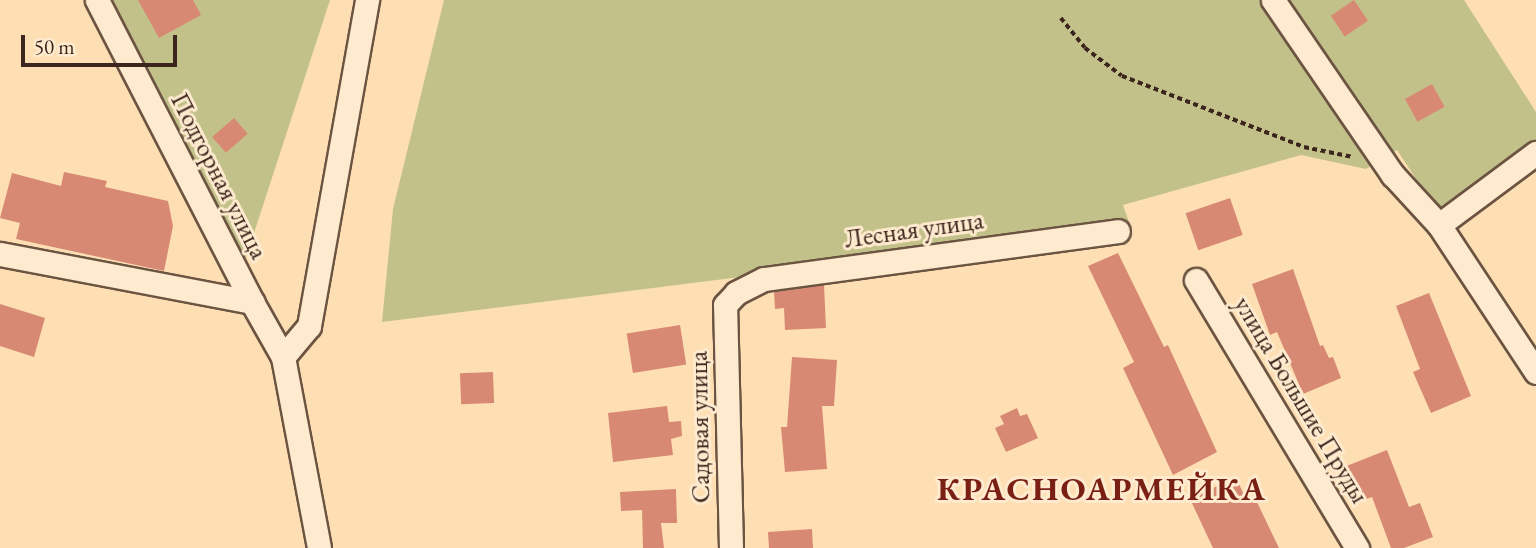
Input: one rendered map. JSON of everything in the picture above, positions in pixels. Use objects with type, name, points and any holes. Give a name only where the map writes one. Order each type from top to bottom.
[{"type":"street","name":"Подгорная улица","points":[[97,0],[252,302],[270,327],[283,357]]},
{"type":"street","points":[[319,548],[283,357],[309,326],[367,0]]},
{"type":"street","points":[[1273,0],[1393,175],[1439,225],[1536,372]]},
{"type":"street","points":[[1439,225],[1536,153]]},
{"type":"street","name":"Лесная улица","points":[[725,304],[736,293],[764,279],[1118,231]]},
{"type":"street","points":[[0,254],[252,302]]},
{"type":"street","name":"улица Большие Пруды","points":[[1196,280],[1357,548]]},
{"type":"street","name":"Садовая улица","points":[[725,304],[731,548]]},
{"type":"path","points":[[1060,18],[1085,48],[1122,76],[1304,147],[1366,159],[1393,175]]},
{"type":"shaded area","points":[[98,0],[330,0],[241,273]]},
{"type":"shaded area","points":[[444,0],[1464,0],[1536,112],[1536,146],[1440,215],[1397,150],[1366,169],[1301,155],[1123,205],[1131,228],[382,322],[393,209]]},
{"type":"building","points":[[138,0],[193,0],[201,15],[159,38]]},
{"type":"building","points":[[1354,0],[1368,21],[1345,36],[1331,16]]},
{"type":"building","points":[[1432,84],[1445,107],[1417,122],[1405,99]]},
{"type":"building","points":[[234,118],[248,134],[226,153],[212,137]]},
{"type":"building","points":[[64,172],[107,181],[105,187],[168,201],[173,226],[164,271],[16,239],[20,223],[0,218],[12,173],[61,186]]},
{"type":"building","points":[[1230,198],[1243,235],[1198,250],[1186,213]]},
{"type":"building","points":[[1118,253],[1164,347],[1168,345],[1217,452],[1173,475],[1123,368],[1134,362],[1088,266]]},
{"type":"building","points":[[1293,269],[1320,346],[1323,345],[1329,358],[1333,357],[1341,378],[1303,394],[1277,332],[1270,335],[1252,284]]},
{"type":"building","points":[[824,285],[826,328],[785,330],[784,308],[775,309],[774,292]]},
{"type":"building","points":[[1429,293],[1471,396],[1431,413],[1413,372],[1420,369],[1396,306]]},
{"type":"building","points":[[0,304],[45,318],[34,357],[0,346]]},
{"type":"building","points":[[680,325],[686,365],[633,373],[627,333]]},
{"type":"building","points":[[792,357],[837,360],[834,406],[822,406],[827,469],[785,472],[781,427],[787,427]]},
{"type":"building","points":[[493,372],[494,403],[461,404],[460,373]]},
{"type":"building","points":[[667,406],[669,422],[681,421],[682,436],[671,439],[673,455],[613,462],[608,413]]},
{"type":"building","points":[[1017,408],[1020,416],[1027,414],[1038,438],[1006,452],[995,428],[1004,424],[1000,416]]},
{"type":"building","points":[[1387,450],[1409,507],[1420,503],[1433,537],[1404,548],[1391,548],[1372,497],[1358,502],[1344,467]]},
{"type":"building","points":[[1236,477],[1247,502],[1255,498],[1279,548],[1213,548],[1190,499]]},
{"type":"building","points":[[676,489],[677,523],[661,523],[664,548],[643,548],[642,510],[621,511],[620,492]]},
{"type":"building","points":[[812,529],[813,548],[769,548],[768,532]]},
{"type":"district","name":"КРАСНОАРМЕЙКА","points":[[1102,489]]}]
